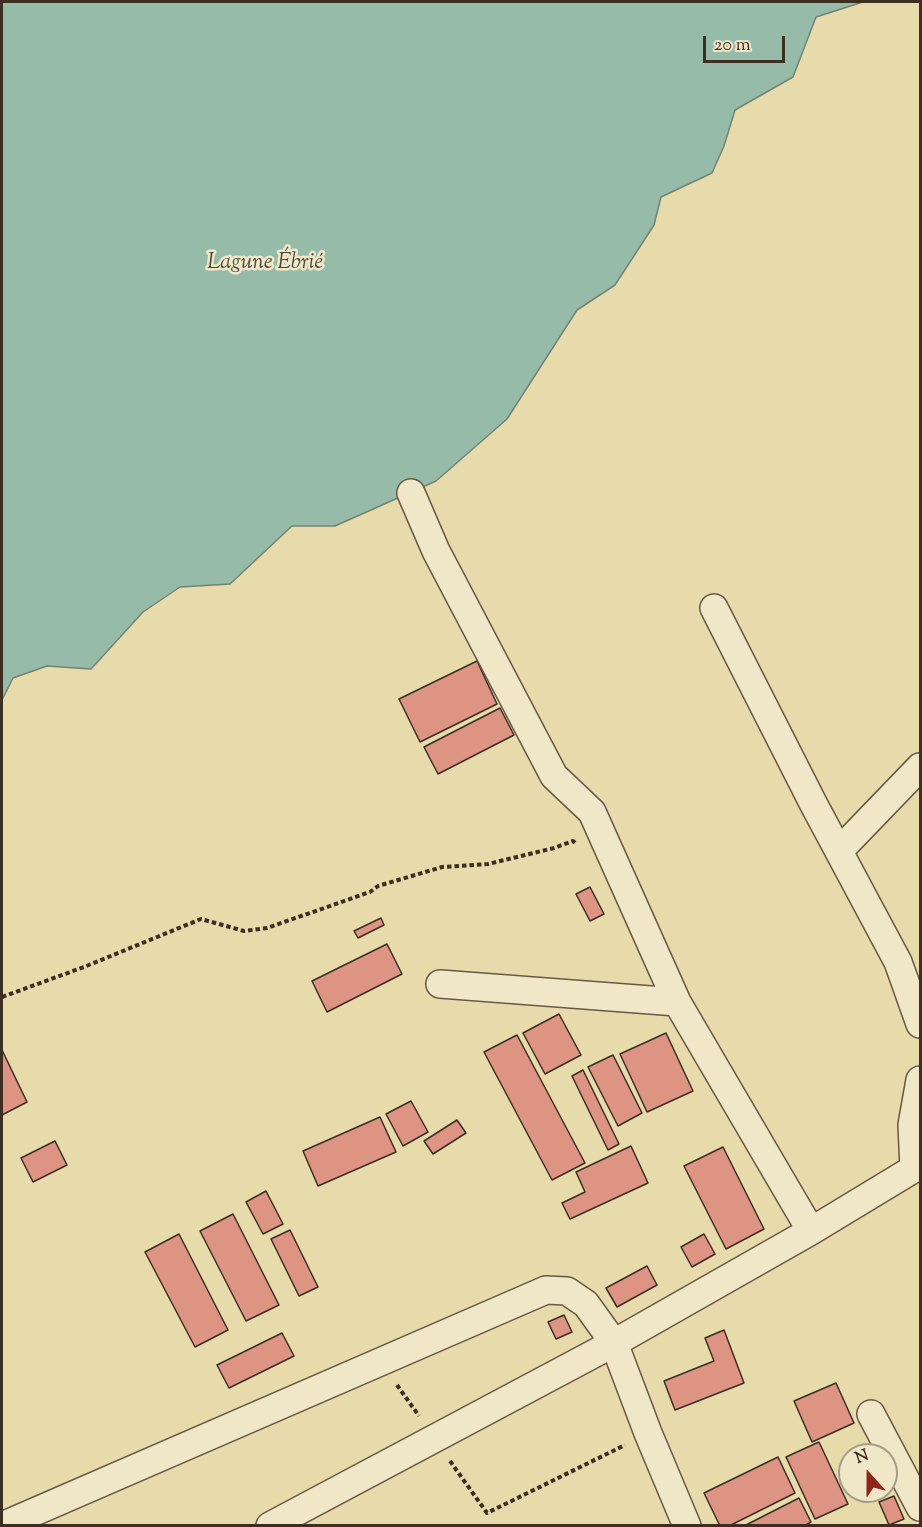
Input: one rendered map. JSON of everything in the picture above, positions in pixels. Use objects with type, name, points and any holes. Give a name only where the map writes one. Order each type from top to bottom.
[{"type":"street","points":[[411,493],[436,551],[554,776],[592,812],[677,1002],[811,1231]]},
{"type":"street","points":[[714,608],[898,962],[921,1024]]},
{"type":"street","points":[[839,851],[921,767]]},
{"type":"street","points":[[440,984],[677,1002]]},
{"type":"street","points":[[270,1526],[614,1343],[811,1231],[917,1167],[912,1125],[921,1080]]},
{"type":"street","points":[[2,1526],[546,1290],[567,1291],[586,1304],[614,1343],[687,1526]]},
{"type":"street","points":[[871,1414],[921,1507]]},
{"type":"path","points":[[2,997],[84,967],[201,919],[244,931],[267,928],[370,892],[378,886],[442,867],[488,864],[573,841],[580,851]]},
{"type":"path","points":[[487,1513],[648,1433]]},
{"type":"water","name":"Lagune Ébrié","points":[[2,2],[863,2],[816,17],[793,77],[735,110],[724,146],[712,173],[661,197],[654,225],[615,285],[577,310],[507,419],[436,481],[335,526],[292,526],[230,584],[180,587],[143,612],[91,669],[47,666],[13,678],[2,700]]},
{"type":"building","points":[[477,661],[497,704],[420,742],[399,699]]},
{"type":"building","points":[[500,708],[514,735],[438,774],[424,747]]},
{"type":"building","points":[[590,887],[604,914],[590,921],[576,894]]},
{"type":"building","points":[[381,918],[384,925],[358,938],[354,931]]},
{"type":"building","points":[[387,944],[402,974],[327,1012],[312,981]]},
{"type":"building","points":[[559,1014],[581,1055],[545,1074],[523,1033]]},
{"type":"building","points":[[666,1033],[693,1091],[647,1112],[620,1054]]},
{"type":"building","points":[[517,1035],[585,1163],[552,1180],[484,1052]]},
{"type":"building","points":[[2,1050],[27,1102],[2,1115]]},
{"type":"building","points":[[613,1055],[642,1113],[618,1126],[588,1067]]},
{"type":"building","points":[[583,1070],[619,1144],[608,1150],[572,1076]]},
{"type":"building","points":[[411,1101],[428,1132],[403,1146],[386,1114]]},
{"type":"building","points":[[380,1117],[396,1152],[318,1186],[303,1151]]},
{"type":"building","points":[[457,1120],[466,1133],[433,1154],[424,1141]]},
{"type":"building","points":[[55,1141],[67,1165],[33,1182],[21,1158]]},
{"type":"building","points":[[631,1146],[648,1183],[570,1219],[562,1203],[585,1192],[576,1172]]},
{"type":"building","points":[[723,1147],[764,1229],[726,1249],[684,1166]]},
{"type":"building","points":[[266,1191],[283,1224],[263,1234],[246,1202]]},
{"type":"building","points":[[233,1214],[279,1305],[246,1321],[200,1231]]},
{"type":"building","points":[[290,1230],[318,1287],[299,1296],[271,1239]]},
{"type":"building","points":[[179,1234],[228,1330],[195,1347],[145,1252]]},
{"type":"building","points":[[704,1234],[715,1254],[692,1267],[681,1247]]},
{"type":"building","points":[[647,1266],[657,1285],[617,1307],[606,1288]]},
{"type":"building","points":[[564,1315],[572,1332],[556,1339],[548,1322]]},
{"type":"building","points":[[724,1330],[744,1383],[675,1410],[664,1381],[714,1361],[705,1338]]},
{"type":"building","points":[[282,1333],[294,1356],[229,1388],[217,1365]]},
{"type":"building","points":[[836,1383],[854,1423],[812,1442],[794,1401]]},
{"type":"building","points":[[819,1442],[838,1483],[838,1503],[848,1504],[815,1519],[786,1457]]},
{"type":"building","points":[[778,1457],[795,1493],[729,1526],[720,1526],[704,1493]]},
{"type":"building","points":[[799,1498],[811,1522],[804,1526],[744,1526]]},
{"type":"building","points":[[879,1503],[897,1503],[904,1519],[889,1525]]}]
